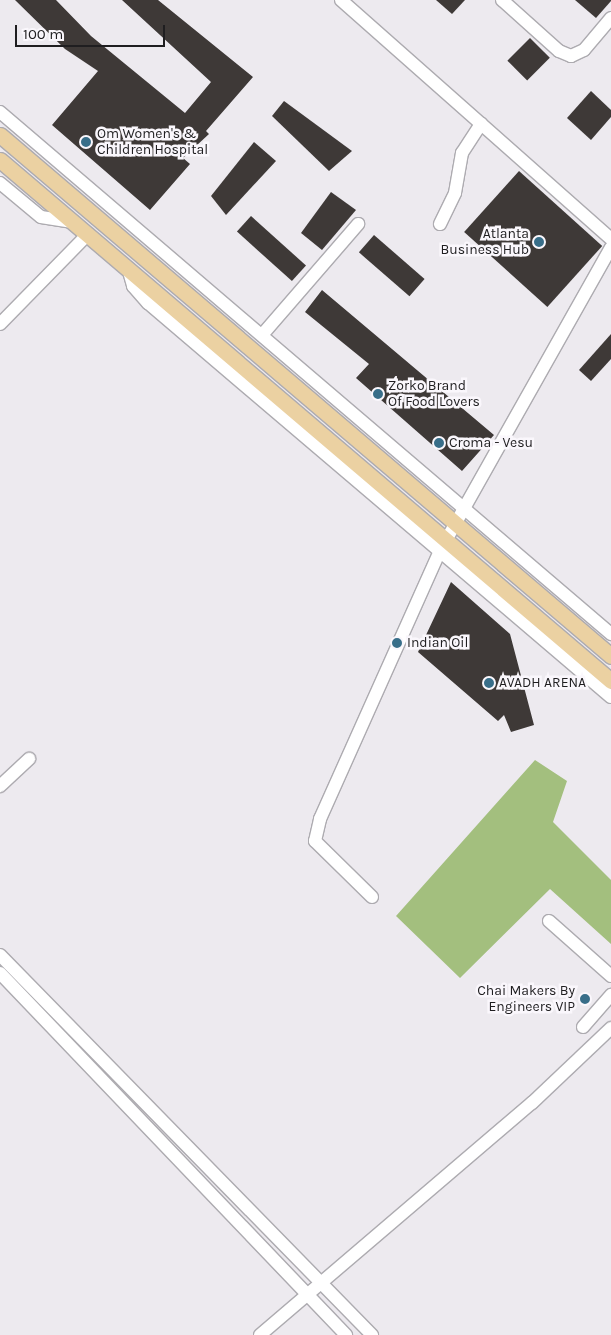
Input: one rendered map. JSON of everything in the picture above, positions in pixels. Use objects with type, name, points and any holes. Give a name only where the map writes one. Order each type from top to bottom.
[{"type":"main road","points":[[0,135],[611,656]]},
{"type":"main road","points":[[0,160],[128,268],[444,546],[611,681]]},
{"type":"street","points":[[341,0],[611,239]]},
{"type":"street","points":[[502,0],[559,51],[571,56],[584,50],[611,18]]},
{"type":"street","points":[[0,112],[466,508],[611,634]]},
{"type":"street","points":[[440,224],[456,192],[462,153],[481,124]]},
{"type":"street","points":[[0,183],[41,217],[73,222]]},
{"type":"street","points":[[262,335],[358,224]]},
{"type":"street","points":[[0,324],[88,234]]},
{"type":"street","points":[[372,897],[315,841],[320,818],[444,546],[611,248]]},
{"type":"street","points":[[444,546],[611,697]]},
{"type":"street","points":[[0,786],[29,759]]},
{"type":"street","points":[[548,921],[611,976]]},
{"type":"street","points":[[0,955],[372,1335]]},
{"type":"street","points":[[0,973],[346,1335]]},
{"type":"street","points":[[583,1027],[611,995]]},
{"type":"street","points":[[260,1335],[532,1103],[611,1028]]},
{"type":"green space","points":[[535,760],[567,781],[553,822],[611,880],[611,944],[550,889],[460,978],[396,916]]},
{"type":"building","points":[[15,0],[56,0],[91,36],[185,113],[211,82],[122,0],[158,0],[253,77],[206,131],[209,134],[183,158],[190,164],[150,210],[52,125],[98,71],[65,49]]},
{"type":"building","points":[[436,0],[465,0],[452,14]]},
{"type":"building","points":[[575,0],[611,0],[611,1],[596,18]]},
{"type":"building","points":[[530,38],[550,58],[527,80],[507,61]]},
{"type":"building","points":[[591,91],[611,110],[611,117],[591,140],[567,118]]},
{"type":"building","points":[[284,101],[352,151],[329,171],[272,116]]},
{"type":"building","points":[[254,142],[276,161],[226,215],[211,196]]},
{"type":"building","points":[[519,171],[602,246],[547,307],[464,232]]},
{"type":"building","points":[[331,192],[356,210],[322,250],[301,233]]},
{"type":"building","points":[[251,216],[306,266],[292,281],[237,232]]},
{"type":"building","points":[[374,235],[425,279],[409,296],[359,252]]},
{"type":"building","points":[[322,290],[494,435],[462,471],[356,378],[369,364],[305,312]]},
{"type":"building","points":[[611,334],[611,359],[591,381],[579,370]]},
{"type":"building","name":"AVADH ARENA","points":[[451,582],[510,634],[534,725],[511,732],[504,715],[498,721],[418,652]]},
{"type":"place","name":"Om Women's & Children Hospital","points":[[86,142]]},
{"type":"place","name":"Atlanta Business Hub","points":[[539,242]]},
{"type":"place","name":"Zorko Brand Of Food Lovers","points":[[378,394]]},
{"type":"place","name":"Croma - Vesu","points":[[439,443]]},
{"type":"place","name":"Indian Oil","points":[[397,643]]},
{"type":"place","name":"AVADH ARENA","points":[[489,683]]},
{"type":"place","name":"Chai Makers By Engineers VIP","points":[[585,999]]}]
